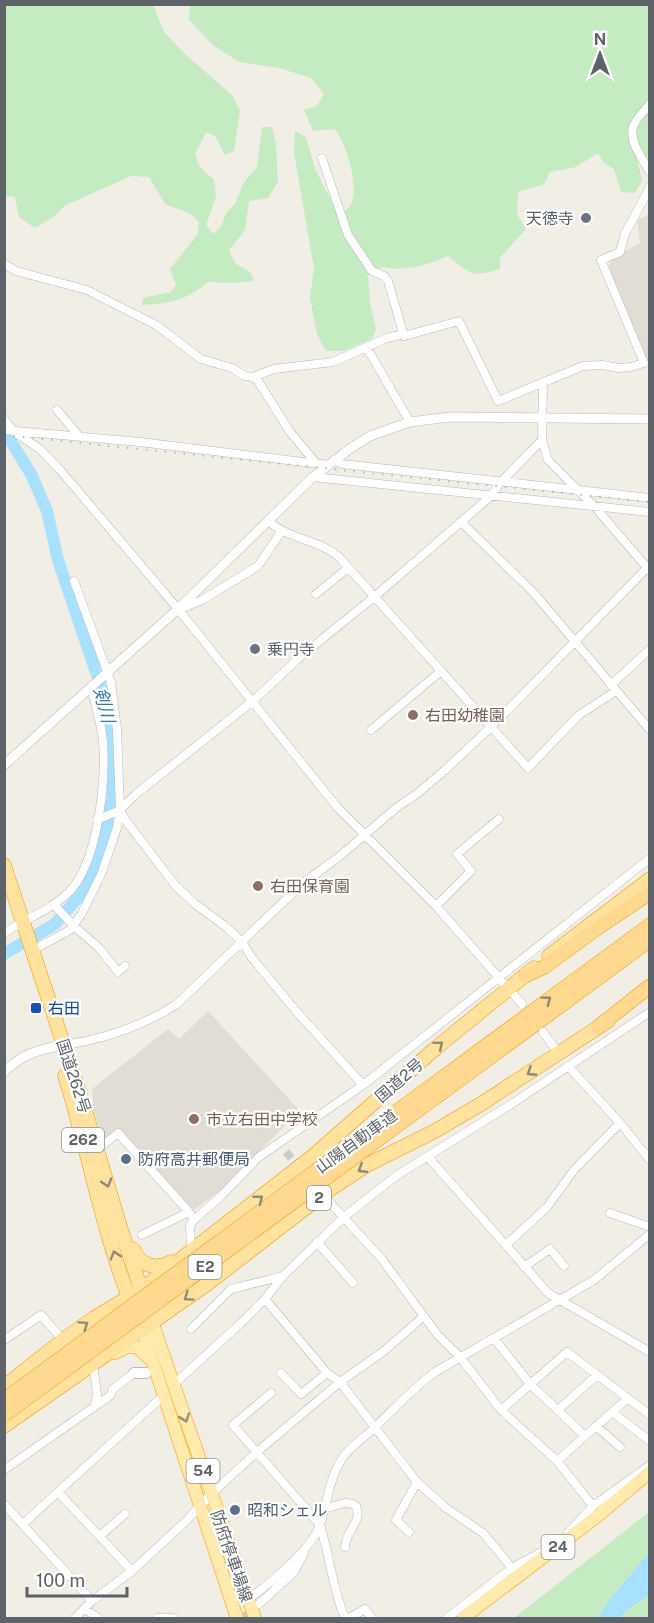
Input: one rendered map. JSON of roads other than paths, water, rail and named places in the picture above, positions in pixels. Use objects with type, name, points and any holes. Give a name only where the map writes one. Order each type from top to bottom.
[{"type":"highway","name":"国道262号","points":[[4,865],[17,928]]},
{"type":"highway","name":"国道2号","points":[[4,1387],[63,1340],[142,1289],[312,1157],[428,1055],[650,879]]},
{"type":"highway","points":[[525,976],[544,967],[650,893]]},
{"type":"highway","name":"国道262号","points":[[4,895],[17,928],[30,949],[60,1046],[97,1150],[121,1230],[142,1289],[147,1326]]},
{"type":"highway","name":"山陽自動車道","points":[[4,1415],[650,925]]},
{"type":"highway","name":"山陽自動車道","points":[[4,1400],[650,940]]},
{"type":"highway","points":[[598,1027],[650,986]]},
{"type":"highway","name":"2","points":[[4,1426],[207,1284],[329,1190],[367,1165],[435,1131],[481,1104],[650,993]]},
{"type":"highway","name":"国道262号","points":[[60,1046],[103,1216],[129,1298],[147,1326]]},
{"type":"highway","points":[[121,1230],[143,1263],[151,1267],[166,1265],[187,1253]]},
{"type":"highway","points":[[123,1280],[142,1289],[167,1288],[199,1277],[248,1253]]},
{"type":"main road","name":"防府停車場線","points":[[147,1326],[151,1368],[163,1396],[237,1618]]},
{"type":"main road","name":"防府停車場線","points":[[147,1326],[173,1385],[211,1494],[253,1602],[255,1618]]},
{"type":"main road","points":[[97,1360],[137,1347],[151,1368],[134,1373]]},
{"type":"main road","name":"24","points":[[463,1618],[650,1472]]},
{"type":"street","points":[[650,103],[633,127],[633,136],[650,172]]},
{"type":"street","points":[[321,158],[348,235],[372,271],[384,276],[388,281],[404,334]]},
{"type":"street","points":[[4,264],[16,271],[87,290],[156,325],[201,359],[232,368],[245,376],[253,377],[274,369],[333,362],[387,338],[404,334],[404,336],[459,321],[498,401],[583,366],[603,365],[618,369],[644,363],[601,260],[620,252],[625,234],[650,188]]},
{"type":"street","points":[[367,348],[410,423]]},
{"type":"street","points":[[253,377],[258,381],[290,432],[316,463]]},
{"type":"street","points":[[4,1072],[30,1052],[105,1037],[162,1014],[177,1004],[303,883],[340,856],[445,770],[492,726],[648,569],[594,506],[548,460],[542,440],[543,382]]},
{"type":"street","points":[[57,410],[79,436]]},
{"type":"street","points":[[4,765],[178,609],[313,477],[370,436],[410,423],[449,417],[650,418]]},
{"type":"street","points":[[4,419],[14,432],[40,449],[61,471],[178,609],[337,807],[436,906],[522,1004]]},
{"type":"street","points":[[4,430],[79,436],[650,498]]},
{"type":"street","points":[[99,820],[117,812],[136,794],[253,701],[301,656],[373,598],[491,496],[500,483],[542,440]]},
{"type":"street","points":[[313,477],[650,512]]},
{"type":"street","points":[[268,521],[281,532],[330,550],[528,768],[579,716],[613,688],[650,649]]},
{"type":"street","points":[[461,522],[533,592],[650,730]]},
{"type":"street","points":[[178,609],[202,600],[258,566],[281,532]]},
{"type":"street","points":[[316,594],[348,568]]},
{"type":"street","points":[[30,949],[57,938],[74,926],[101,876],[117,828],[115,702],[74,581]]},
{"type":"street","points":[[371,730],[441,671]]},
{"type":"street","points":[[17,928],[54,905],[70,891],[83,874],[90,856],[99,820],[104,757],[100,718],[92,687]]},
{"type":"street","points":[[117,812],[175,885],[242,942],[252,958],[296,1011],[363,1085]]},
{"type":"street","points":[[436,906],[471,871],[457,854],[499,819]]},
{"type":"street","points":[[187,1253],[190,1226],[194,1220],[260,1157],[363,1085],[650,858]]},
{"type":"street","points":[[54,905],[99,948],[118,972],[125,966]]},
{"type":"street","points":[[173,1385],[265,1299],[283,1276],[317,1242],[344,1217],[396,1176],[429,1157],[650,1012]]},
{"type":"street","points":[[543,1032],[555,1048]]},
{"type":"street","points":[[568,1066],[650,1160]]},
{"type":"street","points":[[506,1245],[547,1207],[574,1170],[620,1123]]},
{"type":"street","points":[[97,1150],[118,1133],[194,1220]]},
{"type":"street","points":[[279,1144],[286,1152]]},
{"type":"street","points":[[429,1157],[548,1293],[650,1352]]},
{"type":"street","points":[[324,1196],[381,1258],[437,1334],[460,1357],[501,1410],[557,1461],[593,1506]]},
{"type":"street","points":[[142,1235],[189,1212]]},
{"type":"street","points":[[610,1213],[650,1227]]},
{"type":"street","points":[[253,1602],[289,1566],[320,1525],[330,1483],[343,1457],[414,1388],[435,1372],[601,1275],[650,1234]]},
{"type":"street","points":[[317,1242],[353,1283]]},
{"type":"street","points":[[524,1267],[550,1249],[564,1266]]},
{"type":"street","points":[[191,1329],[231,1289],[283,1276]]},
{"type":"street","points":[[207,1284],[221,1299]]},
{"type":"street","points":[[265,1299],[327,1373],[340,1382],[417,1482],[446,1508],[483,1533],[512,1568]]},
{"type":"street","points":[[4,1340],[41,1315],[63,1340]]},
{"type":"street","points":[[75,1618],[92,1601],[132,1571],[257,1452],[340,1382],[384,1351],[424,1316]]},
{"type":"street","points":[[494,1338],[530,1384],[585,1436]]},
{"type":"street","points":[[501,1410],[567,1352],[650,1415]]},
{"type":"street","points":[[95,1405],[97,1360]]},
{"type":"street","points":[[4,1470],[111,1395],[112,1390],[134,1373]]},
{"type":"street","points":[[281,1373],[301,1394],[327,1373]]},
{"type":"street","points":[[558,1410],[597,1375]]},
{"type":"street","points":[[271,1393],[233,1425],[257,1452],[261,1460],[320,1525],[336,1598],[345,1618]]},
{"type":"street","points":[[23,1524],[163,1396]]},
{"type":"street","points":[[557,1461],[627,1398]]},
{"type":"street","points":[[612,1412],[650,1441]]},
{"type":"street","points":[[596,1426],[620,1447]]},
{"type":"street","points":[[447,1618],[512,1568],[560,1544],[593,1506],[650,1465]]},
{"type":"street","points":[[409,1532],[396,1520],[417,1482]]},
{"type":"street","points":[[58,1492],[132,1571]]},
{"type":"street","points":[[324,1508],[350,1502],[356,1506],[357,1521],[347,1535],[345,1547]]},
{"type":"street","points":[[4,1504],[92,1601]]},
{"type":"street","points":[[100,1536],[125,1514]]},
{"type":"street","points":[[253,1602],[294,1572],[308,1543]]},
{"type":"street","points":[[85,1609],[98,1618]]},
{"type":"street","points":[[349,1618],[365,1609],[372,1618]]},
{"type":"street","points":[[157,1618],[173,1618]]},
{"type":"water","points":[[649,1552],[649,1595],[627,1610],[620,1618],[598,1618],[610,1599]]},
{"type":"waterway","name":"剣川","points":[[4,430],[31,474],[47,511],[58,560],[105,699],[111,723],[113,793],[105,836],[87,887],[55,924],[4,954]]},
{"type":"tunnel","points":[[286,1152],[300,1168]]},
{"type":"tunnel","points":[[243,1618],[254,1609]]},
{"type":"railway","points":[[4,435],[650,502]]},
{"type":"place","name":"天徳寺","points":[[586,218]]},
{"type":"place","name":"乗円寺","points":[[255,649]]},
{"type":"place","name":"右田幼稚園","points":[[413,715]]},
{"type":"place","name":"右田保育園","points":[[258,886]]},
{"type":"place","name":"右田","points":[[36,1008]]},
{"type":"place","name":"市立右田中学校","points":[[194,1119]]},
{"type":"place","name":"防府高井郵便局","points":[[126,1159]]},
{"type":"place","name":"昭和シェル","points":[[235,1510]]}]
